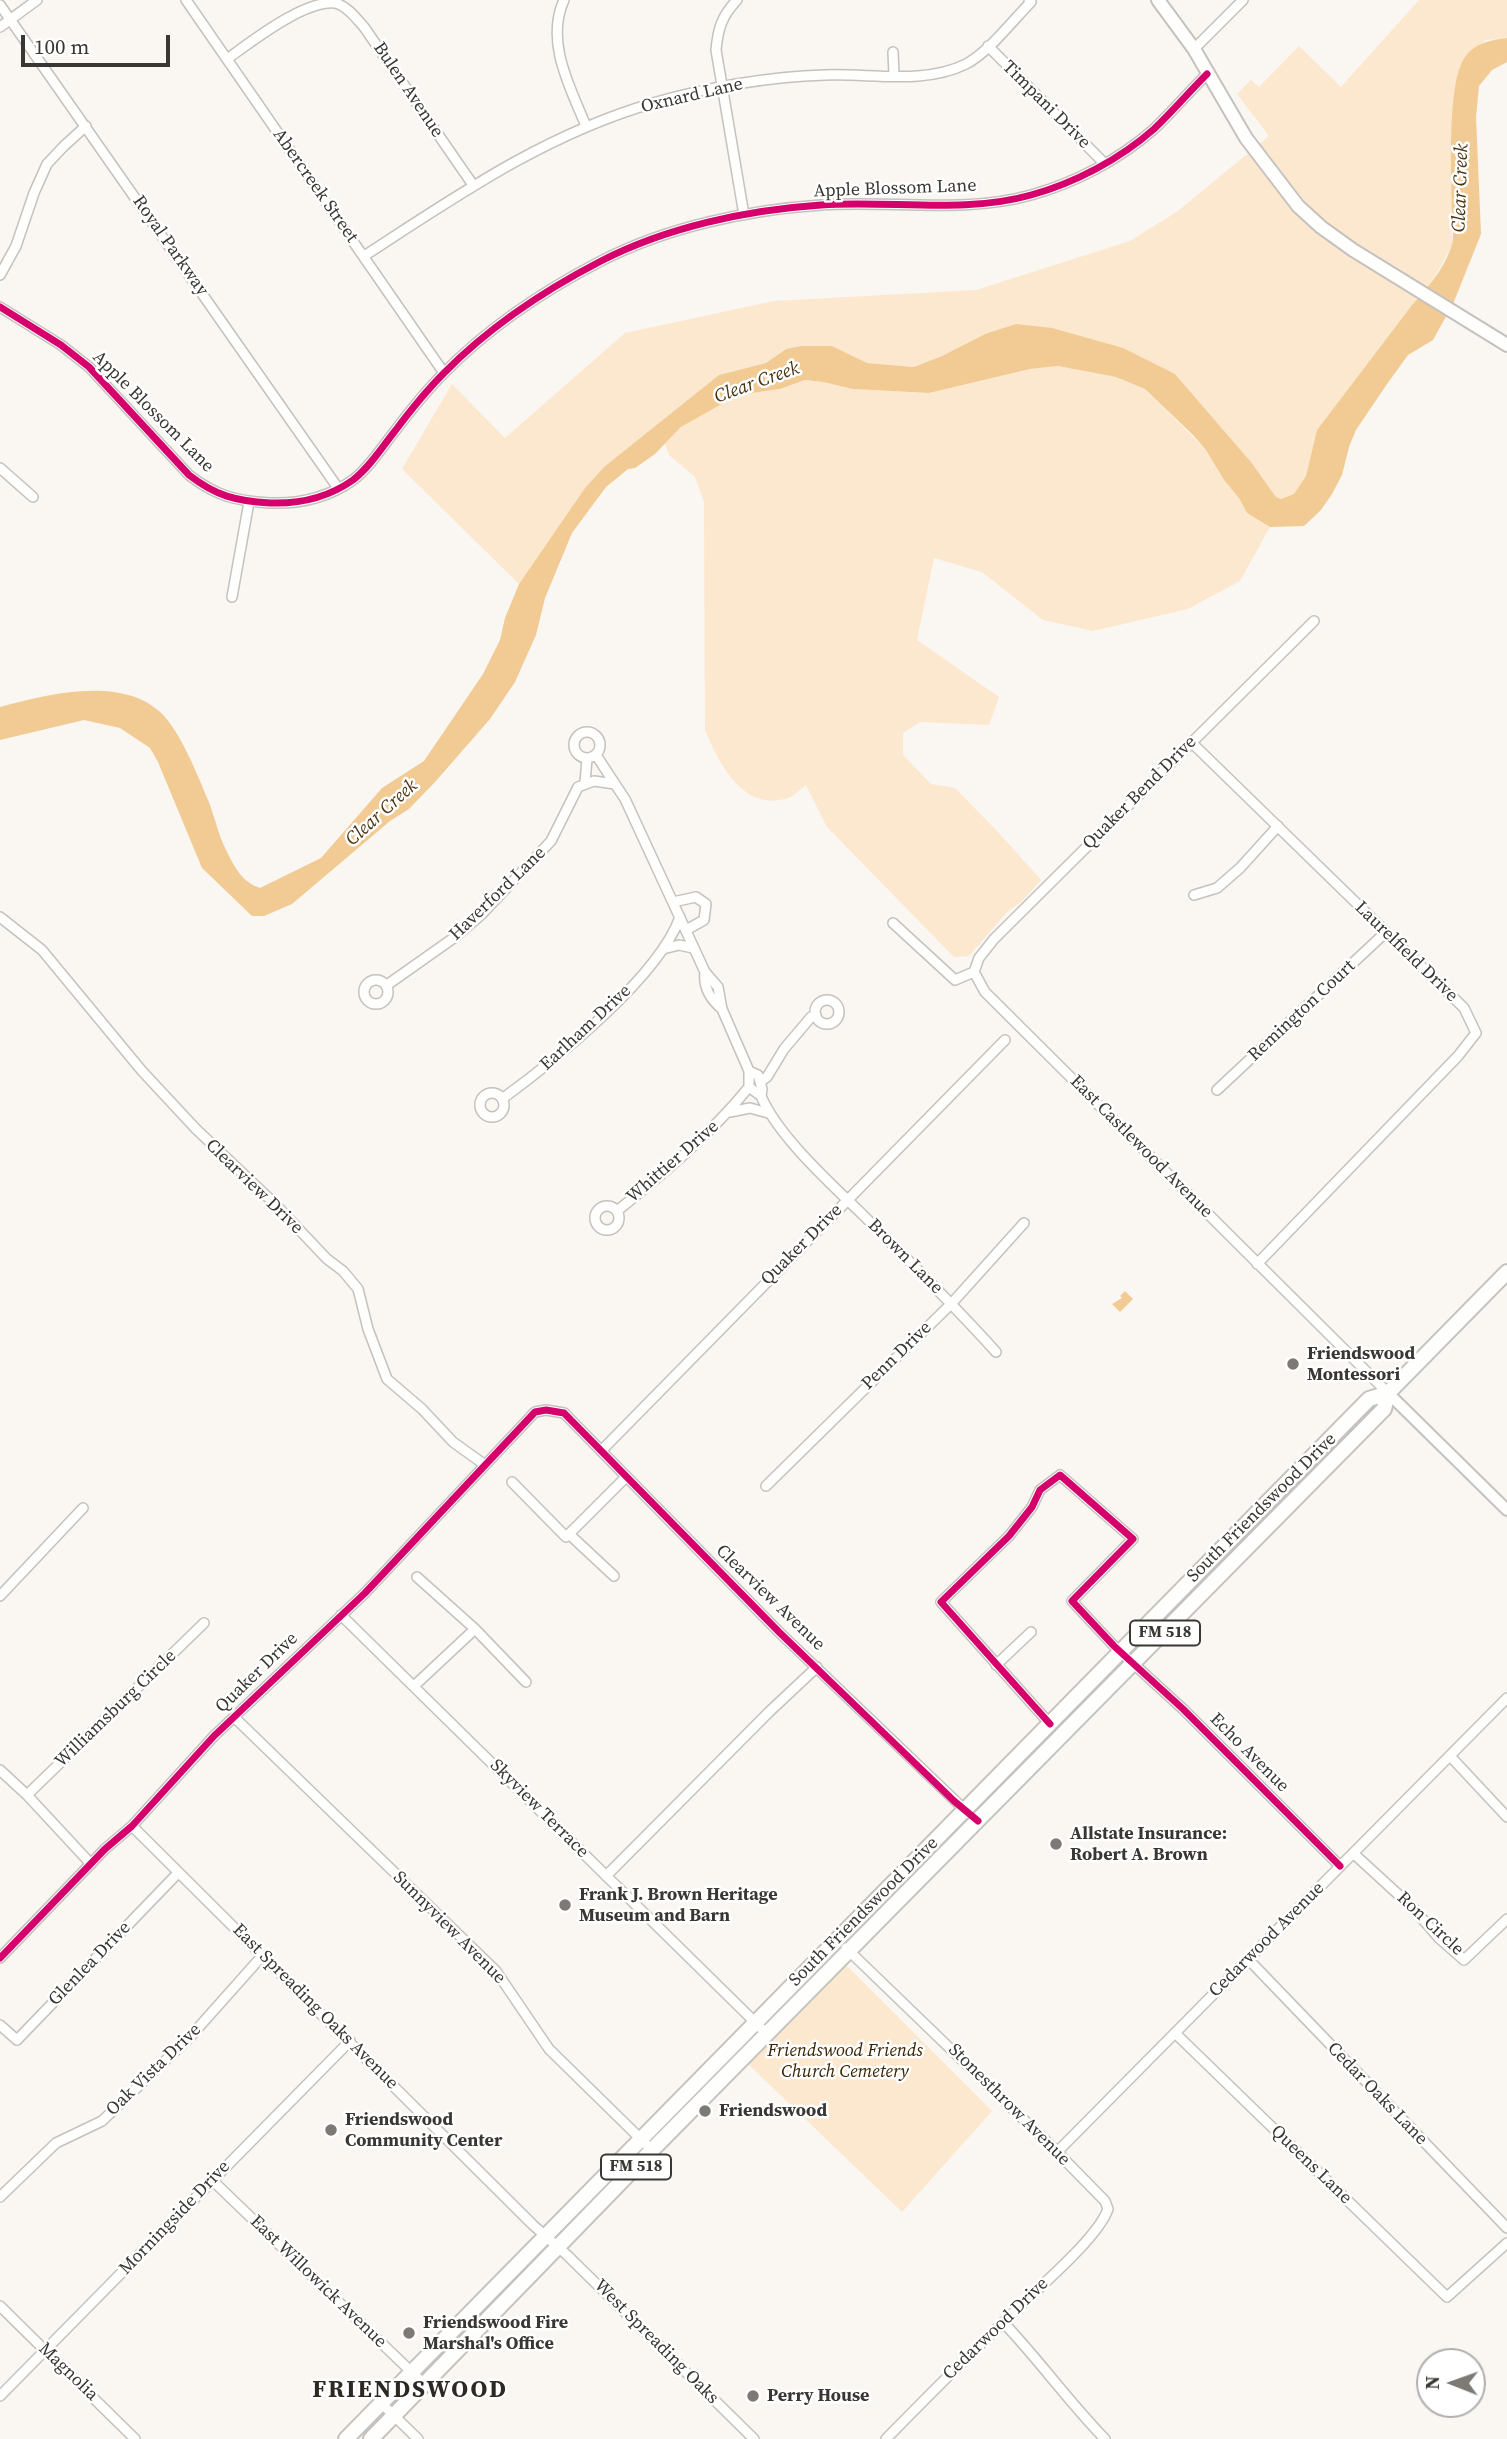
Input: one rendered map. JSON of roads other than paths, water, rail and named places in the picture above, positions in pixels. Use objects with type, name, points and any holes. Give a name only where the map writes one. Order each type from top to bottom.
[{"type":"main road","points":[[1158,0],[1194,49],[1246,138],[1298,206],[1332,235],[1505,340]]},
{"type":"main road","name":"South Friendswood Drive","points":[[346,2439],[1370,1399],[1388,1393],[1507,1272]]},
{"type":"main road","name":"South Friendswood Drive","points":[[371,2439],[766,2034],[1135,1664],[1384,1409],[1388,1393]]},
{"type":"main road","points":[[858,1919],[869,1930]]},
{"type":"street","points":[[0,27],[37,0]]},
{"type":"street","name":"Abercreek Street","points":[[186,0],[444,373]]},
{"type":"street","points":[[564,0],[560,9],[557,38],[564,70],[586,126]]},
{"type":"street","points":[[737,0],[724,14],[718,29],[716,50],[744,215]]},
{"type":"street","points":[[1194,49],[1243,0]]},
{"type":"street","name":"Oxnard Lane","points":[[364,256],[525,154],[586,126],[653,103],[721,87],[786,78],[946,72],[968,63],[988,46],[1030,1]]},
{"type":"street","name":"Bulen Avenue","points":[[227,59],[298,10],[318,3],[335,3],[347,9],[364,27],[473,185]]},
{"type":"street","name":"Royal Parkway","points":[[0,5],[338,488]]},
{"type":"street","name":"Timpani Drive","points":[[988,46],[1105,164]]},
{"type":"street","points":[[893,52],[894,75]]},
{"type":"street","name":"Apple Blossom Lane","points":[[0,307],[61,345],[89,367],[207,489],[248,502],[287,503],[311,500],[354,479],[444,373],[506,320],[600,261],[669,233],[744,215],[821,205],[995,202],[1031,195],[1068,182],[1105,164],[1153,130],[1207,74]]},
{"type":"street","points":[[0,275],[16,246],[47,164],[86,126]]},
{"type":"street","points":[[0,468],[33,496]]},
{"type":"street","points":[[232,597],[248,502]]},
{"type":"street","name":"Quaker Bend Drive","points":[[974,972],[979,958],[994,939],[1314,621]]},
{"type":"street","name":"Laurelfield Drive","points":[[1191,742],[1464,1008],[1476,1033],[1458,1056],[1257,1264]]},
{"type":"street","name":"Haverford Lane","points":[[387,985],[455,937],[481,915],[551,841],[578,788],[585,783],[591,756],[615,784]]},
{"type":"street","points":[[585,783],[600,781],[615,784],[625,799],[693,948],[705,972],[718,987],[722,1009],[749,1071],[749,1087],[761,1096]]},
{"type":"street","points":[[1194,895],[1217,888],[1240,868],[1278,826]]},
{"type":"street","points":[[673,902],[696,897],[706,904],[704,920],[686,930]]},
{"type":"street","name":"Clearview Drive","points":[[0,917],[42,950],[142,1071],[196,1129],[274,1203],[327,1259],[343,1271],[358,1289],[370,1336],[387,1379],[422,1409],[453,1442],[485,1465]]},
{"type":"street","name":"Earlham Drive","points":[[502,1099],[584,1033],[634,984],[674,935],[680,917]]},
{"type":"street","points":[[893,923],[956,980],[974,972]]},
{"type":"street","name":"Remington Court","points":[[1217,1090],[1386,932]]},
{"type":"street","points":[[663,949],[679,945],[693,948]]},
{"type":"street","name":"East Castlewood Avenue","points":[[974,972],[985,992],[1388,1393]]},
{"type":"street","points":[[749,1071],[758,1075],[761,1081],[766,1077],[784,1049],[816,1015]]},
{"type":"street","name":"Quaker Drive","points":[[601,1451],[1005,1040]]},
{"type":"street","name":"Brown Lane","points":[[761,1081],[761,1096],[768,1113],[847,1199],[952,1303],[996,1352]]},
{"type":"street","name":"Whittier Drive","points":[[617,1210],[669,1169],[728,1113],[749,1087]]},
{"type":"street","name":"Whittier Drive","points":[[728,1113],[750,1108],[768,1113]]},
{"type":"street","name":"Penn Drive","points":[[766,1486],[952,1303],[1024,1223]]},
{"type":"street","points":[[1388,1393],[1507,1510]]},
{"type":"street","name":"Clearview Avenue","points":[[536,1412],[546,1410],[564,1413],[779,1632],[978,1821]]},
{"type":"street","name":"Quaker Drive","points":[[0,1958],[91,1864],[132,1826],[234,1717],[365,1593],[536,1412]]},
{"type":"street","name":"Echo Avenue","points":[[996,1665],[942,1602],[1009,1536],[1032,1507],[1040,1490],[1060,1475],[1133,1539],[1072,1601],[1340,1866]]},
{"type":"street","points":[[512,1482],[566,1537],[626,1477]]},
{"type":"street","points":[[0,1596],[83,1508]]},
{"type":"street","points":[[569,1534],[614,1576]]},
{"type":"street","points":[[417,1577],[526,1682]]},
{"type":"street","name":"Skyview Terrace","points":[[341,1615],[766,2034]]},
{"type":"street","name":"Williamsburg Circle","points":[[27,1795],[204,1623]]},
{"type":"street","points":[[414,1686],[474,1629]]},
{"type":"street","points":[[1031,1632],[996,1665],[1050,1724]]},
{"type":"street","points":[[606,1876],[817,1667]]},
{"type":"street","name":"Cedarwood Avenue","points":[[1057,2152],[1507,1698]]},
{"type":"street","name":"Sunnyview Avenue","points":[[234,1717],[496,1971],[549,2049],[652,2150]]},
{"type":"street","points":[[1450,1756],[1507,1817]]},
{"type":"street","points":[[0,1770],[91,1864]]},
{"type":"street","name":"East Spreading Oaks Avenue","points":[[132,1826],[558,2247]]},
{"type":"street","name":"Ron Circle","points":[[1353,1853],[1464,1960],[1507,1919]]},
{"type":"street","name":"Glenlea Drive","points":[[0,2025],[17,2040],[178,1873]]},
{"type":"street","name":"Stonesthrow Avenue","points":[[837,1939],[1105,2201],[1108,2209],[1104,2219]]},
{"type":"street","name":"Oak Vista Drive","points":[[0,2197],[57,2143],[102,2121],[190,2037],[263,1955]]},
{"type":"street","name":"Cedar Oaks Lane","points":[[1248,1959],[1507,2228]]},
{"type":"street","name":"Queens Lane","points":[[1175,2033],[1447,2297],[1507,2243]]},
{"type":"street","name":"Morningside Drive","points":[[0,2396],[350,2041]]},
{"type":"street","name":"East Willowick Avenue","points":[[212,2180],[424,2384]]},
{"type":"street","name":"Cedarwood Drive","points":[[886,2439],[1069,2259],[1104,2219]]},
{"type":"street","name":"West Spreading Oaks","points":[[558,2247],[754,2439]]},
{"type":"street","name":"Magnolia","points":[[0,2306],[135,2439]]},
{"type":"street","points":[[1003,2322],[1068,2400],[1105,2439]]},
{"type":"street","points":[[381,2403],[418,2439]]},
{"type":"water","name":"Clear Creek","points":[[1507,38],[1507,62],[1492,70],[1479,86],[1476,117],[1481,234],[1453,304],[1433,340],[1408,355],[1356,430],[1342,475],[1332,494],[1321,510],[1304,526],[1270,527],[1247,513],[1206,450],[1193,435],[1145,389],[1116,377],[1058,366],[1030,369],[929,393],[853,389],[805,380],[780,389],[738,395],[681,427],[655,454],[635,468],[628,469],[606,487],[572,533],[545,598],[536,635],[515,682],[490,719],[409,809],[390,821],[292,904],[264,916],[252,916],[202,868],[150,748],[120,728],[84,720],[0,740],[0,707],[39,697],[82,691],[104,691],[143,700],[159,711],[181,740],[208,800],[223,844],[244,878],[260,888],[321,858],[382,788],[424,761],[483,674],[500,640],[505,618],[519,584],[585,488],[604,467],[719,375],[766,363],[786,349],[832,346],[867,363],[914,367],[985,334],[1016,324],[1052,328],[1123,348],[1175,374],[1251,462],[1276,497],[1281,499],[1294,494],[1306,476],[1317,430],[1434,279],[1448,256],[1453,240],[1451,131],[1459,70],[1465,57],[1478,45]]},
{"type":"water","points":[[1125,1291],[1133,1299],[1120,1312],[1112,1304],[1122,1298],[1120,1296]]},
{"type":"place","name":"Friendswood Montessori","points":[[1293,1364]]},
{"type":"place","name":"Allstate Insurance: Robert A. Brown","points":[[1056,1844]]},
{"type":"place","name":"Frank J. Brown Heritage Museum and Barn","points":[[565,1905]]},
{"type":"place","name":"Friendswood","points":[[705,2111]]},
{"type":"place","name":"Friendswood Community Center","points":[[331,2130]]},
{"type":"place","name":"Friendswood Fire Marshal's Office","points":[[409,2333]]},
{"type":"place","name":"Perry House","points":[[753,2396]]},
{"type":"district","name":"FRIENDSWOOD","points":[[410,2391]]},
{"type":"park label","name":"Friendswood Friends Church Cemetery","points":[[845,2061]]}]
